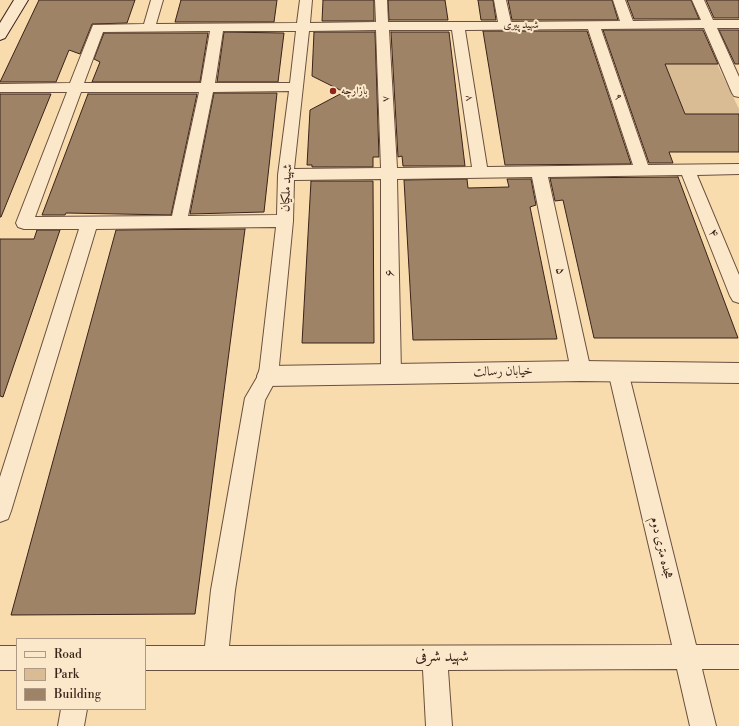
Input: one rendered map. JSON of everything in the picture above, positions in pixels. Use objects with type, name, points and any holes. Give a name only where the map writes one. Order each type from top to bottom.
[{"type":"street","points":[[0,35],[21,0]]},
{"type":"street","points":[[149,27],[157,0]]},
{"type":"street","name":"شهید ملکیان","points":[[268,376],[285,222],[286,175],[306,0]]},
{"type":"street","name":"۷","points":[[381,0],[389,172]]},
{"type":"street","points":[[500,0],[505,25]]},
{"type":"street","points":[[619,0],[628,25]]},
{"type":"street","points":[[698,0],[711,24],[739,93]]},
{"type":"street","name":"شهید پیری","points":[[75,89],[98,28],[303,25],[739,24]]},
{"type":"street","name":"۸","points":[[458,25],[480,172]]},
{"type":"street","name":"۹","points":[[593,25],[642,170]]},
{"type":"street","points":[[180,222],[207,88],[217,26]]},
{"type":"street","points":[[0,88],[75,89],[295,87]]},
{"type":"street","points":[[75,89],[24,223],[285,222]]},
{"type":"street","name":"۴","points":[[687,169],[739,296]]},
{"type":"street","points":[[286,175],[389,172],[739,169]]},
{"type":"street","name":"۵","points":[[539,171],[581,371]]},
{"type":"street","name":"۶","points":[[389,172],[391,373]]},
{"type":"street","points":[[0,511],[89,223]]},
{"type":"street","name":"خیابان رسالت","points":[[268,376],[581,371],[739,373]]},
{"type":"street","name":"هجده متری دوم","points":[[618,371],[703,726]]},
{"type":"street","points":[[216,658],[223,590],[255,398],[268,376]]},
{"type":"street","points":[[435,657],[439,726]]},
{"type":"street","name":"شهید شرفی","points":[[146,658],[739,657]]},
{"type":"street","points":[[0,658],[16,658]]},
{"type":"street","points":[[71,726],[74,710]]},
{"type":"green space","points":[[665,64],[717,64],[739,109],[739,114],[685,114]]},
{"type":"building","points":[[39,0],[135,0],[127,23],[92,24],[80,54],[69,50],[56,82],[0,82]]},
{"type":"building","points":[[181,0],[277,0],[274,22],[175,22]]},
{"type":"building","points":[[323,0],[374,0],[374,21],[322,21]]},
{"type":"building","points":[[388,0],[445,0],[448,20],[389,20]]},
{"type":"building","points":[[478,0],[493,0],[496,20],[481,20]]},
{"type":"building","points":[[508,0],[612,0],[618,20],[512,20]]},
{"type":"building","points":[[627,0],[691,0],[699,19],[634,19]]},
{"type":"building","points":[[706,0],[739,0],[739,18],[714,18]]},
{"type":"building","points":[[603,30],[703,30],[718,64],[665,64],[685,114],[739,114],[739,152],[669,152],[673,163],[649,163]]},
{"type":"building","points":[[719,30],[739,30],[739,64],[735,64]]},
{"type":"building","points":[[483,31],[587,31],[631,164],[505,165]]},
{"type":"building","points":[[224,32],[284,33],[278,82],[217,82]]},
{"type":"building","points":[[314,32],[375,32],[379,157],[373,157],[373,167],[312,167],[312,165],[307,165],[310,110],[344,92],[312,76]]},
{"type":"building","points":[[391,32],[449,32],[465,166],[403,166],[402,156],[398,157]]},
{"type":"building","points":[[104,33],[208,33],[200,82],[92,82],[100,62],[94,59]]},
{"type":"building","points":[[214,93],[277,93],[264,212],[190,214]]},
{"type":"building","points":[[0,94],[51,94],[1,217],[0,217]]},
{"type":"building","points":[[88,94],[197,94],[171,215],[66,213],[65,215],[42,215]]},
{"type":"building","points":[[678,177],[738,338],[594,338],[563,200],[555,201],[550,178]]},
{"type":"building","points":[[467,179],[468,188],[509,187],[507,179],[531,179],[536,205],[530,207],[557,339],[413,340],[404,180]]},
{"type":"building","points":[[311,181],[373,181],[374,343],[302,343]]},
{"type":"building","points":[[245,229],[195,614],[11,615],[116,230]]},
{"type":"building","points":[[37,230],[60,230],[3,397],[0,396],[0,239],[34,239]]},
{"type":"place","name":"بازارچه","points":[[333,91]]}]
